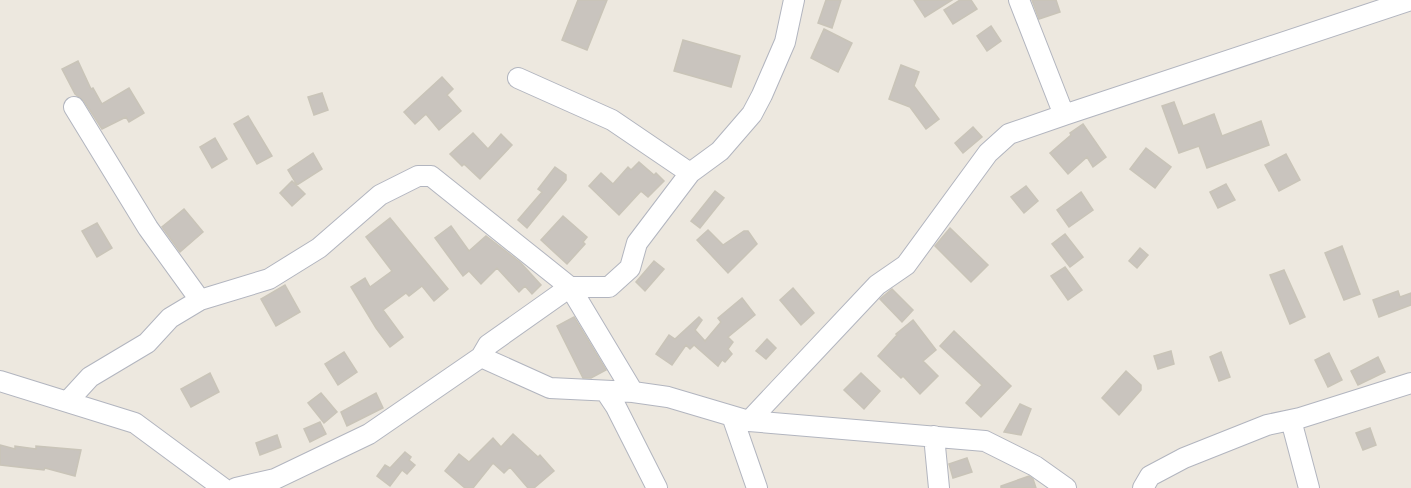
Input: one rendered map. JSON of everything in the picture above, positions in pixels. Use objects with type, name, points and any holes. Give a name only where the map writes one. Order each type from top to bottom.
[{"type":"street","points":[[236,488],[280,483],[369,435],[482,357],[488,345],[570,287],[609,287],[630,268],[637,243],[690,173],[720,151],[752,114],[785,42],[794,0]]},
{"type":"street","points":[[1019,0],[1064,115]]},
{"type":"street","points":[[741,418],[877,285],[906,265],[988,153],[1009,134],[1411,0]]},
{"type":"street","points":[[518,78],[612,120],[690,173]]},
{"type":"street","points":[[74,107],[148,228],[200,300]]},
{"type":"street","points":[[68,401],[90,378],[147,343],[170,318],[200,300],[269,279],[318,248],[380,195],[418,176],[431,176],[570,287],[633,392]]},
{"type":"street","points":[[482,357],[550,388],[633,392],[668,397],[741,418],[986,441],[1035,466],[1066,488]]},
{"type":"street","points":[[0,381],[135,423],[223,488]]},
{"type":"street","points":[[1143,488],[1150,476],[1184,458],[1267,425],[1291,420],[1411,383]]},
{"type":"street","points":[[606,392],[616,407],[650,486]]},
{"type":"street","points":[[741,418],[757,488]]},
{"type":"street","points":[[1291,420],[1309,488]]},
{"type":"street","points":[[934,436],[939,488]]},
{"type":"building","points":[[578,0],[607,0],[587,50],[562,40]]},
{"type":"building","points":[[826,0],[841,0],[832,28],[818,23]]},
{"type":"building","points":[[914,0],[952,0],[925,17]]},
{"type":"building","points":[[960,0],[971,0],[977,9],[953,24],[944,10]]},
{"type":"building","points":[[1032,0],[1056,0],[1060,12],[1039,19]]},
{"type":"building","points":[[991,26],[1001,41],[987,51],[977,36]]},
{"type":"building","points":[[824,29],[852,43],[838,72],[811,58]]},
{"type":"building","points":[[683,40],[740,56],[731,87],[674,71]]},
{"type":"building","points":[[78,61],[91,89],[93,88],[102,104],[129,88],[144,113],[129,122],[126,117],[102,129],[84,101],[75,94],[62,69]]},
{"type":"building","points":[[901,65],[919,72],[914,86],[939,119],[926,129],[910,107],[889,99]]},
{"type":"building","points":[[442,77],[453,89],[447,95],[461,111],[439,130],[426,114],[415,124],[404,112]]},
{"type":"building","points":[[322,93],[328,110],[314,115],[308,97]]},
{"type":"building","points":[[1174,102],[1183,126],[1214,114],[1222,136],[1261,121],[1269,145],[1207,168],[1199,146],[1179,153],[1162,106]]},
{"type":"building","points":[[248,116],[272,156],[257,164],[234,124]]},
{"type":"building","points":[[1083,124],[1106,157],[1093,167],[1087,157],[1068,174],[1050,153],[1071,135],[1070,133]]},
{"type":"building","points":[[973,127],[982,137],[963,153],[955,143]]},
{"type":"building","points":[[473,133],[488,149],[501,134],[512,145],[480,179],[450,154]]},
{"type":"building","points":[[215,138],[227,159],[212,168],[200,147]]},
{"type":"building","points":[[1146,148],[1171,167],[1155,188],[1130,169]]},
{"type":"building","points":[[313,153],[322,169],[297,185],[288,170]]},
{"type":"building","points":[[1286,154],[1300,180],[1279,191],[1265,165]]},
{"type":"building","points":[[639,162],[664,181],[648,197],[641,191],[619,215],[589,186],[601,173],[613,184],[628,167],[631,170]]},
{"type":"building","points":[[555,167],[566,175],[566,180],[527,228],[518,220],[542,192],[538,189]]},
{"type":"building","points":[[292,181],[305,194],[292,206],[280,193]]},
{"type":"building","points":[[1226,184],[1235,200],[1218,208],[1210,192]]},
{"type":"building","points":[[1026,186],[1038,201],[1024,213],[1011,197]]},
{"type":"building","points":[[715,191],[724,198],[700,228],[691,221]]},
{"type":"building","points":[[1081,192],[1093,210],[1069,227],[1057,210]]},
{"type":"building","points":[[184,209],[203,232],[180,252],[162,227]]},
{"type":"building","points":[[563,216],[587,237],[583,242],[585,244],[567,264],[541,240]]},
{"type":"building","points":[[390,218],[448,289],[434,301],[422,286],[409,296],[406,293],[383,310],[403,337],[390,347],[351,287],[365,278],[370,287],[392,271],[366,237]]},
{"type":"building","points":[[97,223],[112,248],[97,257],[82,231]]},
{"type":"building","points":[[451,226],[469,251],[486,236],[521,263],[541,285],[532,294],[525,286],[519,292],[497,268],[481,284],[469,271],[463,276],[435,238]]},
{"type":"building","points":[[950,228],[988,265],[971,282],[935,246]]},
{"type":"building","points":[[708,230],[723,245],[744,231],[748,231],[757,244],[728,273],[697,240]]},
{"type":"building","points":[[1065,234],[1083,257],[1070,267],[1052,244]]},
{"type":"building","points":[[1342,246],[1360,294],[1344,300],[1325,253]]},
{"type":"building","points":[[1140,248],[1148,255],[1137,268],[1129,261]]},
{"type":"building","points":[[654,261],[664,269],[645,291],[636,282]]},
{"type":"building","points":[[1065,267],[1082,290],[1068,300],[1051,276]]},
{"type":"building","points":[[1284,270],[1305,317],[1290,324],[1270,275]]},
{"type":"building","points":[[285,285],[300,312],[276,326],[261,299]]},
{"type":"building","points":[[793,288],[814,313],[801,325],[780,300]]},
{"type":"building","points":[[892,289],[913,310],[902,322],[880,299]]},
{"type":"building","points":[[1398,291],[1400,297],[1411,293],[1411,305],[1379,317],[1373,300]]},
{"type":"building","points":[[742,298],[755,315],[728,337],[733,342],[728,349],[732,354],[725,362],[722,360],[718,366],[694,345],[690,349],[686,345],[672,365],[656,354],[669,335],[675,339],[699,317],[702,320],[695,330],[705,341],[721,322],[718,318]]},
{"type":"building","points":[[574,317],[606,370],[591,378],[583,378],[557,326]]},
{"type":"building","points":[[913,320],[936,350],[923,361],[938,376],[920,394],[903,376],[901,378],[878,356],[896,334]]},
{"type":"building","points":[[954,331],[1011,386],[981,417],[966,403],[982,385],[940,346]]},
{"type":"building","points":[[767,339],[776,348],[766,359],[756,351]]},
{"type":"building","points":[[1171,351],[1174,364],[1158,369],[1154,356]]},
{"type":"building","points":[[344,352],[357,372],[338,385],[325,364]]},
{"type":"building","points":[[1221,352],[1230,377],[1219,381],[1210,357]]},
{"type":"building","points":[[1329,353],[1342,380],[1328,387],[1315,360]]},
{"type":"building","points":[[1378,357],[1385,372],[1358,385],[1351,371]]},
{"type":"building","points":[[1126,371],[1141,385],[1141,390],[1119,415],[1102,398]]},
{"type":"building","points":[[210,373],[219,392],[191,407],[181,389]]},
{"type":"building","points":[[861,373],[880,391],[864,409],[844,390]]},
{"type":"building","points":[[321,393],[337,412],[324,423],[308,403]]},
{"type":"building","points":[[376,393],[383,408],[347,426],[341,412]]},
{"type":"building","points":[[1020,404],[1031,409],[1021,435],[1004,432]]},
{"type":"building","points":[[320,422],[326,434],[310,442],[304,429]]},
{"type":"building","points":[[1370,428],[1376,445],[1363,450],[1356,433]]},
{"type":"building","points":[[513,434],[538,457],[540,455],[554,471],[534,488],[528,488],[510,467],[504,473],[493,463],[473,488],[465,488],[445,471],[459,454],[469,462],[493,438],[501,447]]},
{"type":"building","points":[[277,435],[281,447],[260,455],[256,443]]},
{"type":"building","points":[[0,445],[15,449],[15,446],[36,449],[36,446],[81,450],[75,476],[45,468],[44,470],[0,465]]},
{"type":"building","points":[[405,452],[415,465],[407,474],[402,470],[390,486],[377,476],[385,465],[390,468]]},
{"type":"building","points":[[967,458],[972,472],[953,478],[949,464]]},
{"type":"building","points":[[1029,476],[1033,479],[1036,488],[1001,488],[1001,486]]}]
